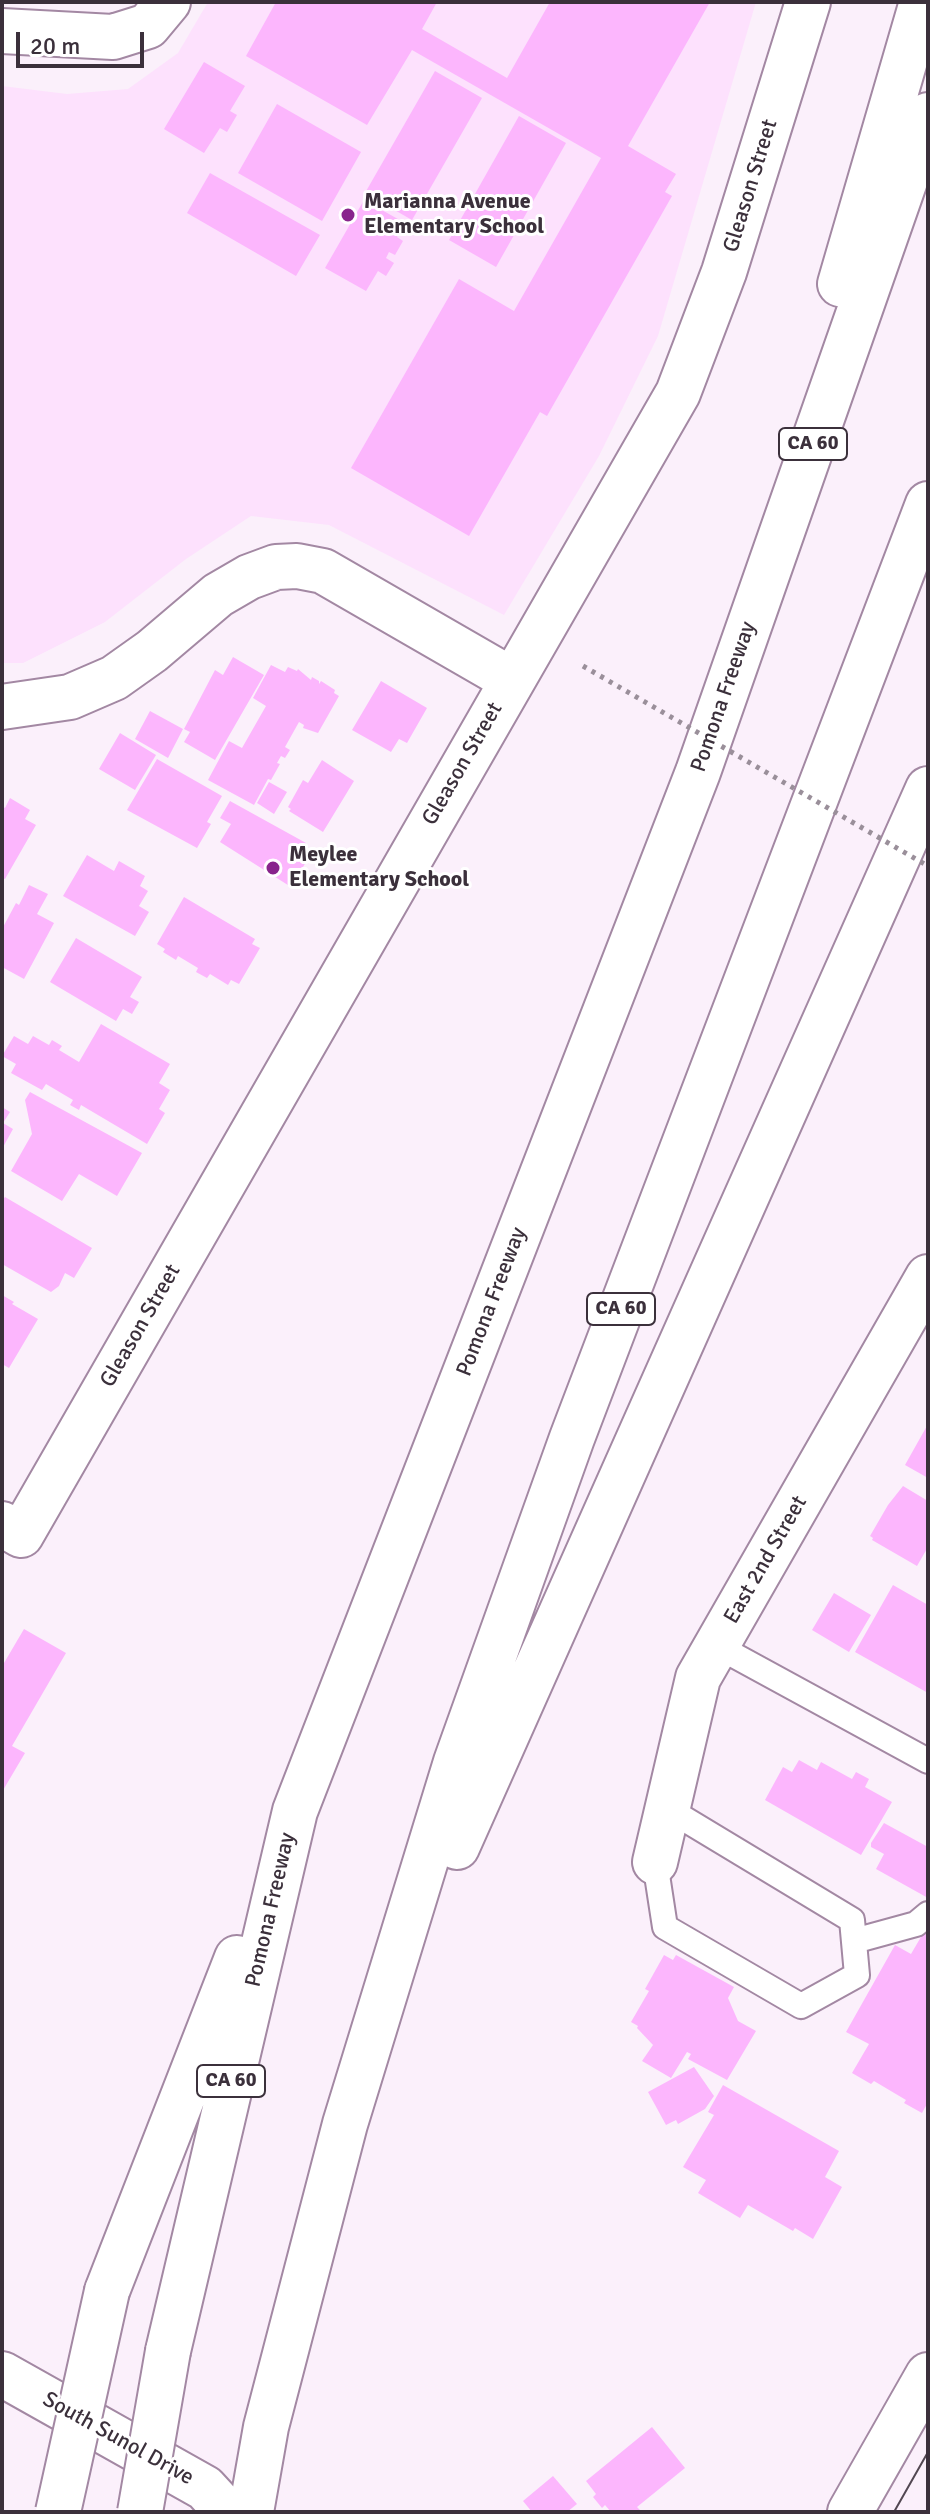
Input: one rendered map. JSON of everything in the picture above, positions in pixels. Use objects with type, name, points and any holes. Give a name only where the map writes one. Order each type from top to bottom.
[{"type":"main road","points":[[2,31],[113,37],[148,26],[168,2]]},
{"type":"main road","name":"Gleason Street","points":[[12,1530],[678,393],[724,272],[808,2]]},
{"type":"main road","points":[[698,772],[922,2]]},
{"type":"main road","name":"Pomona Freeway","points":[[140,2512],[168,2351],[295,1811],[698,772],[928,115]]},
{"type":"main road","name":"CA 60","points":[[251,2512],[266,2427],[345,2124],[456,1762],[551,1497],[928,504]]},
{"type":"main road","points":[[2,707],[70,697],[114,678],[152,651],[218,595],[249,577],[276,567],[297,566],[323,571],[512,680]]},
{"type":"main road","points":[[345,2124],[475,1802],[928,789]]},
{"type":"main road","name":"East 2nd Street","points":[[655,1862],[698,1678],[928,1277]]},
{"type":"main road","points":[[58,2512],[107,2291],[295,1811]]},
{"type":"main road","name":"South Sunol Drive","points":[[2,2374],[205,2488],[227,2512]]},
{"type":"main road","points":[[850,2512],[928,2375]]},
{"type":"lane","points":[[717,1646],[928,1761]]},
{"type":"lane","points":[[655,1862],[665,1927],[801,2006],[857,1975],[852,1920],[668,1809]]},
{"type":"lane","points":[[854,1941],[916,1924],[928,1914]]},
{"type":"path","points":[[583,666],[928,866]]},
{"type":"shaded area","name":"Marianna Avenue Elementary School","points":[[208,2],[756,2],[658,336],[599,456],[504,615],[329,525],[251,516],[186,559],[105,622],[23,663],[2,663],[2,86],[67,94],[128,89],[178,53]]},
{"type":"building","points":[[276,2],[437,2],[422,29],[507,78],[550,2],[710,2],[628,146],[676,174],[665,192],[672,196],[547,416],[540,412],[469,536],[351,468],[459,279],[514,311],[601,158],[412,50],[367,125],[246,56]]},
{"type":"building","points":[[204,62],[245,86],[230,111],[237,115],[227,132],[220,128],[204,153],[164,129]]},
{"type":"building","points":[[435,71],[482,98],[412,220],[365,193]]},
{"type":"building","points":[[277,104],[361,152],[322,221],[238,173]]},
{"type":"building","points":[[519,116],[566,143],[496,267],[449,240]]},
{"type":"building","points":[[210,173],[320,235],[296,276],[187,213]]},
{"type":"building","points":[[364,200],[405,223],[397,237],[403,241],[395,255],[389,252],[386,258],[394,263],[386,276],[378,271],[366,291],[325,268]]},
{"type":"building","points":[[233,657],[264,675],[215,760],[184,742],[190,732],[184,729],[215,670],[223,675]]},
{"type":"building","points":[[271,665],[285,672],[288,667],[298,669],[311,680],[312,677],[319,684],[321,681],[335,690],[334,693],[339,696],[318,733],[303,728],[304,725],[299,722],[285,747],[290,750],[285,758],[281,756],[277,763],[280,764],[254,805],[208,780],[229,741],[242,748],[266,706],[253,698]]},
{"type":"building","points":[[381,681],[427,708],[407,743],[399,739],[391,752],[352,730]]},
{"type":"building","points":[[150,711],[183,729],[168,758],[135,739]]},
{"type":"building","points":[[120,733],[156,755],[135,790],[99,769]]},
{"type":"building","points":[[157,759],[222,796],[197,848],[127,810]]},
{"type":"building","points":[[322,760],[354,781],[323,832],[289,811],[291,809],[288,807],[303,780],[308,783]]},
{"type":"building","points":[[269,782],[287,792],[274,814],[257,803]]},
{"type":"building","points":[[10,798],[30,810],[25,819],[36,825],[5,879],[2,878],[2,806],[5,808]]},
{"type":"building","points":[[230,801],[306,843],[298,857],[306,862],[291,887],[220,842],[231,824],[220,818]]},
{"type":"building","points":[[87,855],[114,871],[119,861],[145,876],[140,886],[148,891],[139,906],[149,912],[135,936],[63,896]]},
{"type":"building","points":[[29,885],[48,894],[37,914],[54,923],[24,979],[2,967],[2,929]]},
{"type":"building","points":[[184,897],[255,939],[252,944],[260,948],[239,984],[231,980],[228,985],[210,974],[207,978],[196,972],[198,968],[178,956],[176,960],[163,952],[165,949],[157,944]]},
{"type":"building","points":[[76,938],[142,977],[130,997],[139,1002],[132,1014],[123,1009],[116,1021],[50,982]]},
{"type":"building","points":[[101,1024],[170,1064],[159,1083],[170,1090],[159,1109],[165,1113],[147,1144],[81,1105],[79,1110],[70,1105],[73,1100],[46,1084],[42,1090],[11,1073],[16,1064],[2,1056],[14,1036],[28,1044],[33,1036],[49,1045],[52,1040],[62,1046],[59,1050],[79,1062]]},
{"type":"building","points":[[30,1092],[142,1153],[117,1196],[79,1174],[62,1201],[11,1171],[32,1134],[25,1100]]},
{"type":"building","points":[[2,1107],[10,1112],[3,1123],[13,1129],[2,1149]]},
{"type":"building","points":[[5,1197],[92,1248],[74,1278],[65,1273],[59,1286],[51,1292],[2,1264],[2,1201]]},
{"type":"building","points":[[2,1295],[38,1319],[9,1368],[2,1364]]},
{"type":"building","points":[[928,1424],[928,1478],[905,1465]]},
{"type":"building","points":[[903,1486],[928,1501],[928,1547],[917,1566],[870,1536]]},
{"type":"building","points":[[893,1585],[928,1605],[928,1693],[855,1652]]},
{"type":"building","points":[[834,1593],[871,1615],[849,1652],[812,1630]]},
{"type":"building","points":[[24,1629],[66,1653],[12,1746],[25,1753],[2,1792],[2,1662]]},
{"type":"building","points":[[799,1760],[817,1770],[821,1762],[852,1779],[856,1772],[869,1779],[865,1787],[892,1802],[861,1855],[765,1800],[783,1767],[792,1772]]},
{"type":"building","points":[[884,1823],[928,1847],[928,1898],[876,1869],[884,1854],[871,1847],[871,1843]]},
{"type":"building","points":[[928,1925],[928,2102],[922,2113],[874,2081],[871,2084],[852,2073],[869,2044],[846,2032],[895,1945],[911,1954]]},
{"type":"building","points":[[664,1955],[673,1960],[676,1955],[734,1987],[728,1998],[738,2021],[756,2031],[727,2080],[688,2059],[691,2054],[687,2052],[671,2078],[642,2061],[653,2045],[631,2022],[649,1991],[645,1989]]},
{"type":"building","points":[[694,2067],[714,2096],[705,2109],[678,2124],[676,2120],[666,2125],[648,2092]]},
{"type":"building","points":[[723,2085],[839,2151],[825,2177],[842,2187],[813,2239],[748,2205],[740,2218],[698,2193],[706,2180],[683,2167],[714,2115],[708,2112]]},
{"type":"building","points":[[652,2427],[685,2468],[637,2507],[640,2510],[637,2512],[611,2512],[605,2505],[602,2508],[586,2481]]},
{"type":"building","points":[[553,2476],[577,2504],[567,2512],[532,2512],[523,2501]]},
{"type":"tram line","points":[[894,2512],[928,2452]]},
{"type":"place","name":"Marianna Avenue Elementary School","points":[[348,215]]},
{"type":"place","name":"Meylee Elementary School","points":[[273,868]]}]
